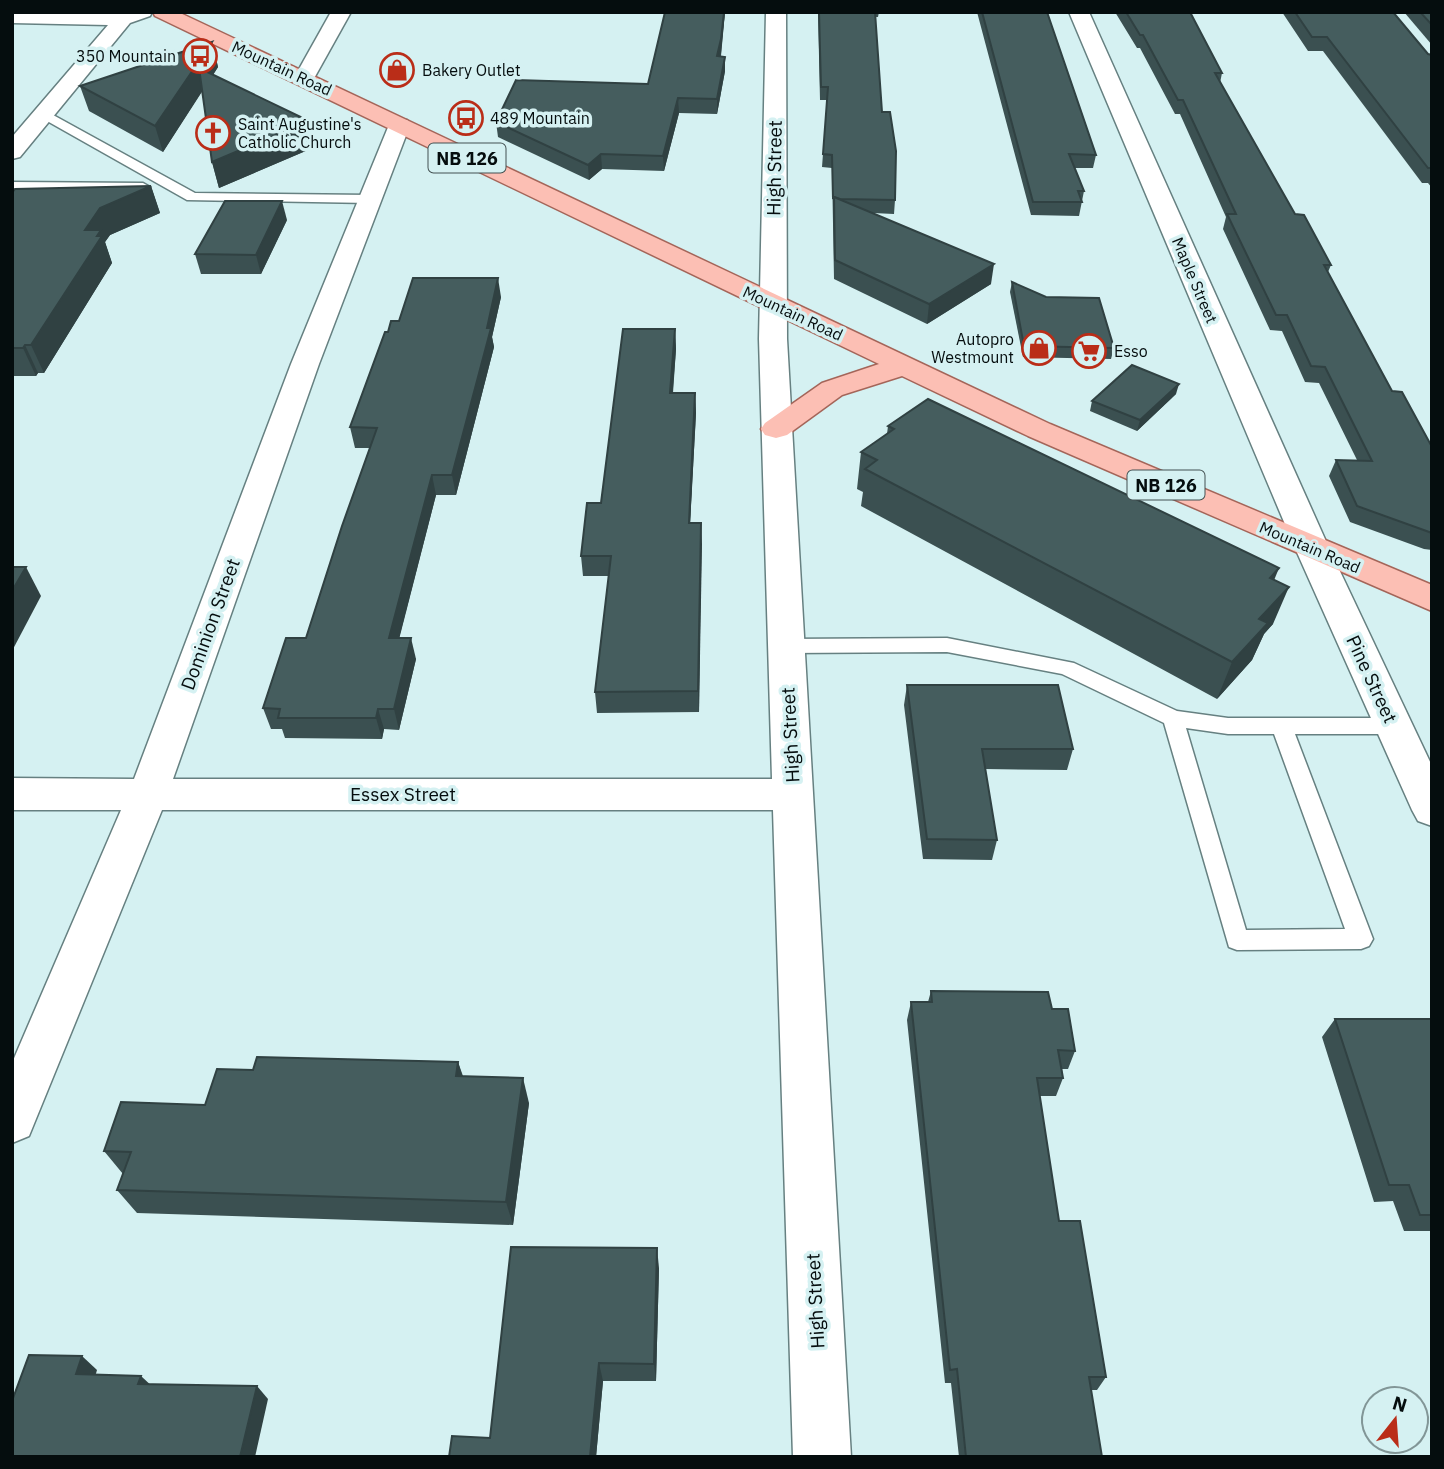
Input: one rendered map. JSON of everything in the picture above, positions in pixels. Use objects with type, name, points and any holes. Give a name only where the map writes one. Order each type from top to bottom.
[{"type":"main road","name":"Mountain Road","points":[[162,12],[1039,430],[1432,599]]},
{"type":"main road","points":[[776,429],[832,389],[903,366]]},
{"type":"street","points":[[305,78],[341,12]]},
{"type":"street","name":"High Street","points":[[776,12],[772,304],[822,1457]]},
{"type":"street","name":"Maple Street","points":[[1079,12],[1312,548]]},
{"type":"street","points":[[12,17],[133,16]]},
{"type":"street","points":[[12,152],[133,16]]},
{"type":"street","name":"Dominion Street","points":[[12,1120],[147,796],[305,364],[399,125]]},
{"type":"street","name":"Pine Street","points":[[1312,548],[1432,810]]},
{"type":"street","name":"Essex Street","points":[[12,794],[793,794]]},
{"type":"lane","points":[[44,114],[192,197],[370,199]]},
{"type":"lane","points":[[12,186],[175,187]]},
{"type":"lane","points":[[786,646],[947,645],[1066,668],[1173,718],[1228,726],[1394,726]]},
{"type":"lane","points":[[1173,718],[1237,940],[1361,939],[1282,726]]},
{"type":"building","points":[[665,12],[724,12],[717,56],[725,57],[717,99],[678,98],[663,156],[601,154],[588,165],[496,122],[516,80],[648,84]]},
{"type":"building","points":[[819,12],[875,12],[882,112],[890,112],[896,151],[895,200],[833,199],[832,155],[823,154],[828,87],[821,87]]},
{"type":"building","points":[[982,12],[1047,12],[1096,155],[1069,154],[1084,191],[1078,191],[1082,202],[1033,202]]},
{"type":"building","points":[[1126,12],[1190,12],[1222,73],[1215,73],[1295,214],[1304,215],[1331,265],[1324,265],[1392,391],[1402,392],[1432,447],[1432,533],[1357,506],[1336,460],[1372,461],[1325,367],[1311,366],[1287,315],[1276,315],[1227,214],[1236,214],[1183,100],[1178,100],[1143,35],[1140,35]]},
{"type":"building","points":[[1295,12],[1393,12],[1428,54],[1432,55],[1432,168],[1428,168],[1327,37],[1312,37]]},
{"type":"building","points":[[1420,12],[1432,12],[1432,25]]},
{"type":"building","points":[[212,42],[155,126],[80,86]]},
{"type":"building","points":[[199,68],[309,121],[212,162]]},
{"type":"building","points":[[151,186],[100,208],[85,230],[101,230],[97,236],[102,236],[31,345],[12,348],[12,193],[15,189]]},
{"type":"building","points":[[834,197],[994,264],[929,304],[835,260]]},
{"type":"building","points":[[225,201],[282,201],[256,255],[195,254]]},
{"type":"building","points":[[413,278],[498,278],[487,328],[491,328],[452,475],[432,475],[389,638],[411,638],[394,709],[378,709],[376,718],[278,718],[280,709],[263,708],[286,638],[306,638],[377,428],[350,427],[385,332],[388,332],[391,321],[399,321]]},
{"type":"building","points":[[1012,282],[1046,297],[1099,298],[1114,348],[1024,346]]},
{"type":"building","points":[[623,329],[675,329],[670,393],[695,393],[689,523],[701,523],[698,691],[595,692],[611,556],[581,556],[587,503],[601,503]]},
{"type":"building","points":[[1132,365],[1179,384],[1140,420],[1092,401]]},
{"type":"building","points":[[928,399],[1279,568],[1270,578],[1289,587],[1259,619],[1268,623],[1232,662],[865,469],[877,460],[861,452],[894,429],[888,426]]},
{"type":"building","points":[[12,567],[26,567],[12,591]]},
{"type":"building","points":[[907,685],[1058,685],[1073,749],[982,749],[997,840],[927,839]]},
{"type":"building","points":[[931,991],[1048,992],[1052,1009],[1068,1009],[1075,1051],[1058,1050],[1063,1078],[1037,1078],[1059,1221],[1080,1221],[1106,1377],[1089,1377],[1102,1457],[966,1457],[957,1369],[950,1370],[911,1002],[932,1002]]},
{"type":"building","points":[[1335,1019],[1432,1019],[1432,1215],[1420,1215],[1409,1185],[1389,1185]]},
{"type":"building","points":[[257,1057],[458,1062],[456,1076],[523,1078],[506,1202],[117,1190],[131,1152],[104,1151],[121,1102],[205,1105],[217,1069],[253,1070]]},
{"type":"building","points":[[511,1247],[657,1248],[654,1364],[599,1363],[590,1457],[449,1457],[452,1436],[490,1438]]},
{"type":"building","points":[[29,1355],[82,1356],[76,1374],[141,1376],[138,1384],[257,1386],[240,1457],[12,1457],[12,1401]]},
{"type":"place","name":"350 Mountain","points":[[200,56]]},
{"type":"place","name":"Bakery Outlet","points":[[397,70]]},
{"type":"place","name":"489 Mountain","points":[[466,118]]},
{"type":"place","name":"Saint Augustine's Catholic Church","points":[[213,133]]},
{"type":"place","name":"Autopro Westmount","points":[[1039,348]]},
{"type":"place","name":"Esso","points":[[1089,351]]}]
